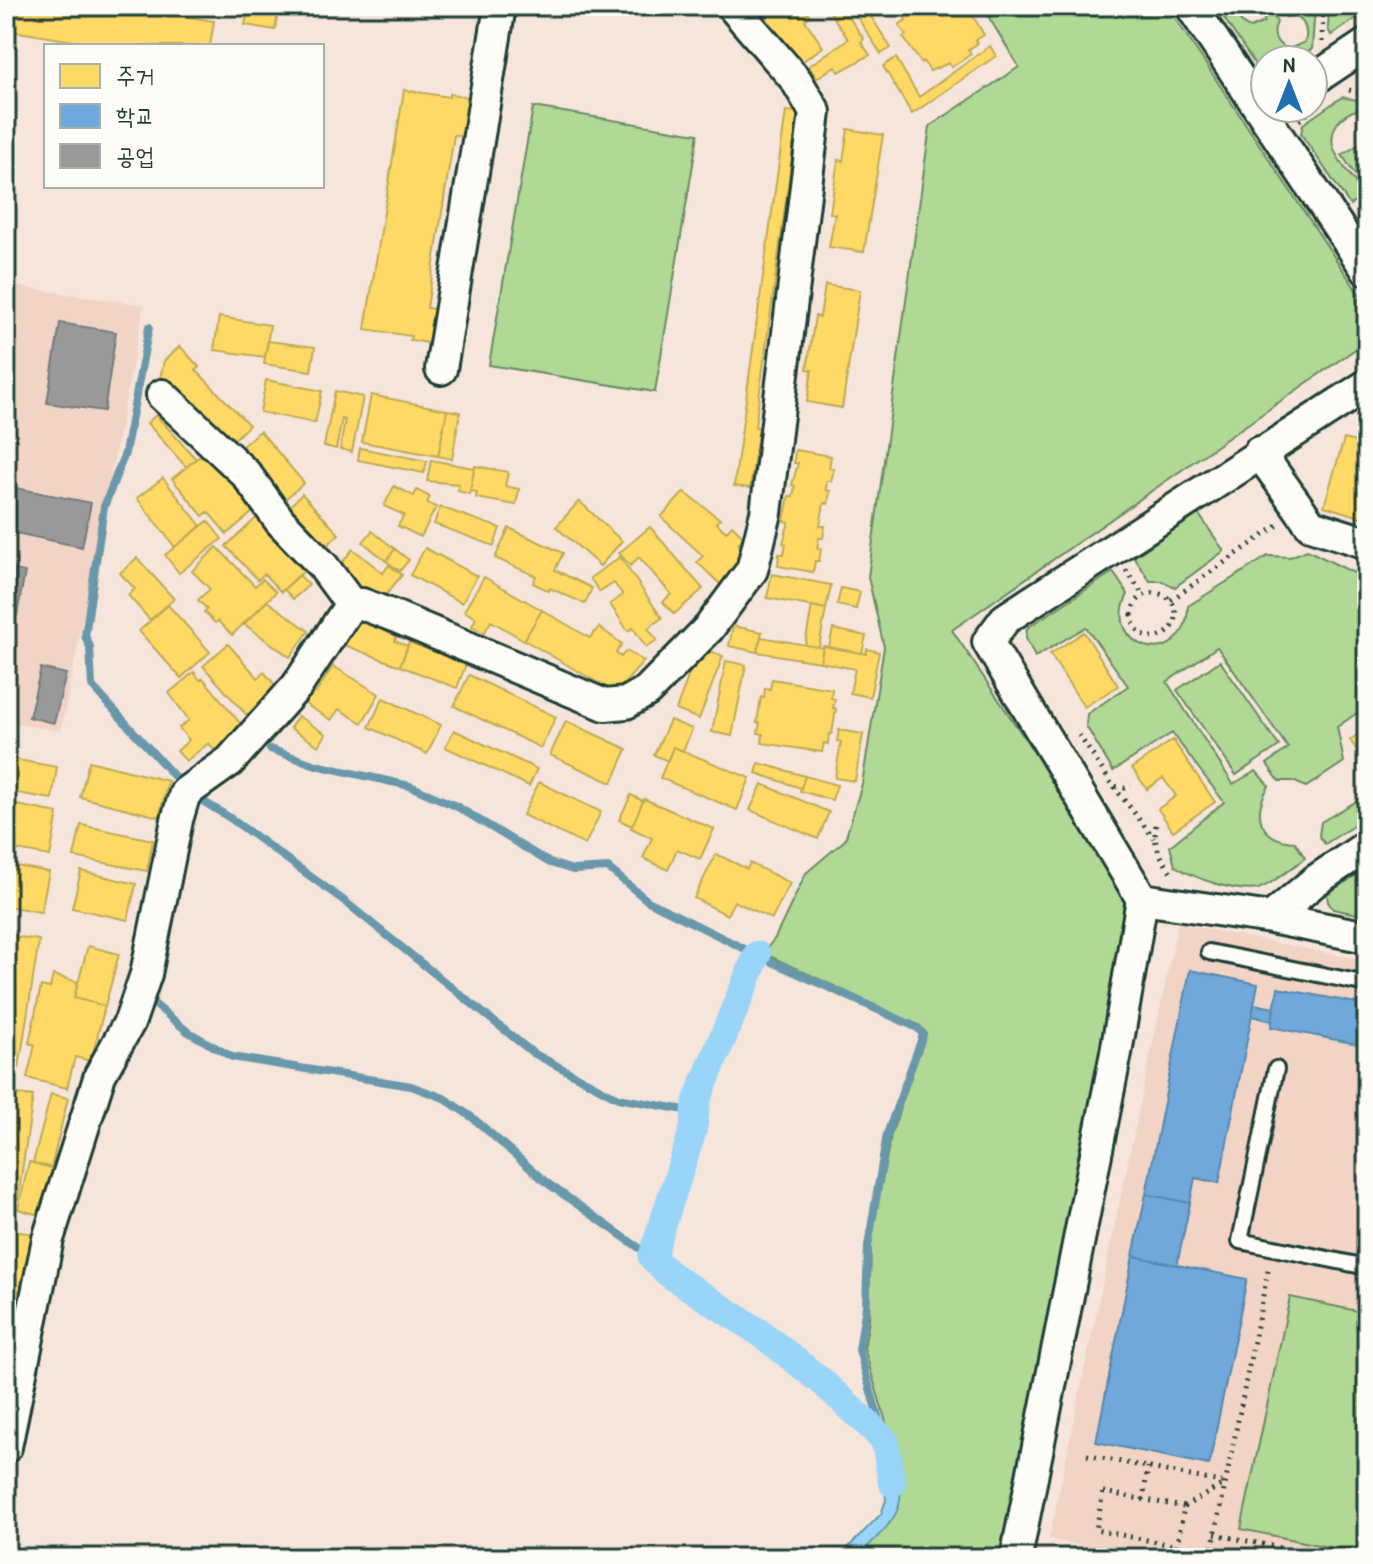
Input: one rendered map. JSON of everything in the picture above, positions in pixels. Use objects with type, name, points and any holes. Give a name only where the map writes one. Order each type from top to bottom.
[{"type":"street","points":[[441,369],[500,6]]},
{"type":"street","points":[[351,604],[362,604],[396,617],[605,705],[626,703],[647,691],[709,628],[752,570],[766,513],[815,112],[796,80],[732,6]]},
{"type":"street","points":[[1191,6],[1249,87]]},
{"type":"street","points":[[1329,80],[1367,44]]},
{"type":"street","points":[[1274,124],[1367,270]]},
{"type":"street","points":[[1016,1558],[1116,1053],[1142,899],[988,642],[1005,619],[1367,385]]},
{"type":"street","points":[[162,395],[246,474],[280,521],[323,566],[351,604]]},
{"type":"street","points":[[1259,452],[1311,525],[1367,543]]},
{"type":"street","points":[[6,1447],[48,1239],[100,1075],[130,1021],[146,974],[177,820],[187,790],[230,761],[297,686],[351,604]]},
{"type":"street","points":[[1271,918],[1315,881],[1367,846]]},
{"type":"street","points":[[1142,899],[1271,918],[1367,937]]},
{"type":"lane","points":[[1209,952],[1367,984]]},
{"type":"lane","points":[[1276,1069],[1240,1241],[1367,1267]]},
{"type":"path","points":[[1322,44],[1323,6]]},
{"type":"path","points":[[1355,81],[1344,88],[1367,95]]},
{"type":"path","points":[[1171,600],[1284,521]]},
{"type":"path","points":[[1119,559],[1143,595]]},
{"type":"path","points":[[1162,594],[1171,600],[1176,619],[1172,628],[1164,634],[1155,637],[1145,635],[1132,621],[1132,611],[1143,595],[1162,594]]},
{"type":"path","points":[[1078,733],[1113,786],[1154,838],[1173,876],[1185,884]]},
{"type":"path","points":[[1113,786],[1125,788],[1131,785]]},
{"type":"path","points":[[1154,838],[1156,825]]},
{"type":"path","points":[[1211,1555],[1273,1248]]},
{"type":"path","points":[[1087,1455],[1225,1483]]},
{"type":"path","points":[[1143,1500],[1148,1467]]},
{"type":"path","points":[[1184,1507],[1177,1546],[1096,1530],[1103,1492],[1184,1507],[1225,1483]]},
{"type":"path","points":[[1215,1534],[1327,1558]]},
{"type":"shaded area","points":[[6,285],[144,305],[61,731],[6,722]]},
{"type":"shaded area","points":[[1178,923],[1367,961],[1367,1558],[1141,1558],[1049,1539]]},
{"type":"green space","points":[[982,6],[1167,6],[1367,306],[1367,341],[952,630],[1129,894],[1130,901],[1002,1558],[856,1558],[890,1521],[900,1494],[887,1426],[864,1348],[869,1320],[871,1245],[881,1185],[891,1135],[926,1033],[920,1026],[763,953],[775,938],[806,873],[845,840],[862,784],[884,647],[868,577],[930,126],[1019,67]]},
{"type":"green space","points":[[1216,6],[1240,6],[1240,20],[1251,28],[1264,22],[1265,9],[1268,8],[1277,22],[1276,39],[1280,44],[1249,44],[1249,56]]},
{"type":"green space","points":[[1279,6],[1315,6],[1312,44],[1300,44],[1306,37],[1303,23],[1296,17],[1286,17]]},
{"type":"green space","points":[[1329,6],[1367,6],[1367,11],[1331,35],[1328,29]]},
{"type":"green space","points":[[1342,97],[1367,102],[1367,109],[1353,111],[1341,119],[1332,138],[1338,157],[1365,195],[1350,205],[1301,134],[1303,124],[1329,124],[1329,106]]},
{"type":"green space","points":[[533,107],[698,134],[655,392],[489,365]]},
{"type":"green space","points":[[1367,139],[1367,193],[1342,155]]},
{"type":"green space","points":[[1198,513],[1224,551],[1175,587],[1162,581],[1150,581],[1134,557]]},
{"type":"green space","points":[[1307,550],[1356,574],[1367,591],[1367,706],[1337,727],[1344,762],[1306,787],[1293,781],[1279,781],[1267,764],[1288,748],[1217,647],[1167,682],[1233,784],[1256,771],[1269,786],[1261,807],[1262,824],[1274,836],[1295,842],[1305,858],[1258,889],[1227,887],[1175,866],[1170,846],[1224,802],[1172,733],[1113,771],[1086,726],[1087,714],[1128,686],[1086,627],[1035,657],[1026,638],[1027,628],[1113,572],[1128,594],[1122,613],[1125,629],[1134,640],[1147,646],[1161,647],[1174,641],[1184,628],[1188,606],[1268,556],[1290,557]]},
{"type":"green space","points":[[1220,661],[1279,746],[1236,775],[1177,690]]},
{"type":"green space","points":[[1367,795],[1367,817],[1325,844],[1319,836],[1321,822]]},
{"type":"green space","points":[[1367,868],[1367,916],[1333,909],[1327,894]]},
{"type":"green space","points":[[1290,1297],[1367,1313],[1367,1555],[1241,1529]]},
{"type":"water","points":[[890,1442],[900,1490],[896,1512],[887,1527],[856,1558],[838,1558],[881,1514],[886,1500],[882,1446]]},
{"type":"building: 주거","points":[[6,6],[120,6],[214,21],[210,44],[92,44],[6,30]]},
{"type":"building: 주거","points":[[249,6],[262,6],[261,13],[265,14],[266,6],[279,6],[275,30],[245,25]]},
{"type":"building: 주거","points":[[752,6],[803,6],[810,16],[805,20],[823,47],[794,67]]},
{"type":"building: 주거","points":[[826,6],[841,6],[864,39],[861,42],[870,55],[839,72],[835,66],[817,78],[809,66],[848,39]]},
{"type":"building: 주거","points":[[850,6],[879,6],[870,15],[891,48],[881,54]]},
{"type":"building: 주거","points":[[911,6],[967,6],[984,35],[968,50],[971,54],[952,67],[949,63],[930,71],[903,37],[906,35],[899,25],[906,20],[904,16],[914,10]]},
{"type":"building: 주거","points":[[990,46],[996,56],[912,114],[883,66],[896,58],[919,97]]},
{"type":"building: 주거","points":[[404,90],[473,98],[467,137],[454,135],[427,308],[439,310],[434,344],[410,340],[411,336],[365,329]]},
{"type":"building: 주거","points":[[786,111],[798,112],[755,427],[759,427],[750,488],[734,486]]},
{"type":"building: 주거","points":[[848,129],[883,135],[864,252],[829,247],[835,214],[830,213],[838,160],[843,161]]},
{"type":"building: 주거","points":[[825,285],[860,290],[842,408],[807,402],[812,370],[807,369],[815,316],[820,317]]},
{"type":"building: 주거","points":[[219,317],[270,325],[265,357],[214,350]]},
{"type":"building: 주거","points":[[268,341],[315,347],[311,371],[264,364]]},
{"type":"building: 주거","points":[[180,346],[199,367],[196,370],[249,425],[223,450],[159,383],[164,361]]},
{"type":"building: 주거","points":[[266,380],[322,391],[315,423],[260,412]]},
{"type":"building: 주거","points":[[335,391],[363,397],[352,452],[340,449],[345,420],[342,419],[336,449],[324,446]]},
{"type":"building: 주거","points":[[371,395],[447,410],[438,456],[362,442]]},
{"type":"building: 주거","points":[[447,410],[460,412],[452,459],[438,456]]},
{"type":"building: 주거","points":[[156,415],[196,459],[186,467],[147,423]]},
{"type":"building: 주거","points":[[260,431],[304,483],[279,504],[235,452]]},
{"type":"building: 주거","points":[[1344,439],[1367,445],[1367,519],[1324,506]]},
{"type":"building: 주거","points":[[360,448],[427,461],[424,473],[358,460]]},
{"type":"building: 주거","points":[[207,450],[261,505],[227,534],[208,512],[203,516],[172,479]]},
{"type":"building: 주거","points":[[795,450],[831,456],[829,468],[834,469],[831,481],[827,481],[826,490],[830,491],[828,504],[824,503],[820,526],[825,526],[817,548],[821,549],[819,561],[815,561],[813,572],[778,566],[779,554],[784,554],[786,544],[783,543],[789,522],[784,521],[789,496],[793,496],[795,486],[792,485],[798,463],[794,463]]},
{"type":"building: 주거","points":[[431,460],[474,468],[470,494],[458,491],[459,484],[427,481]]},
{"type":"building: 주거","points":[[475,466],[508,472],[505,486],[519,489],[516,505],[476,498],[477,492],[470,491]]},
{"type":"building: 주거","points":[[163,478],[201,526],[175,547],[137,498]]},
{"type":"building: 주거","points":[[394,486],[414,496],[417,490],[430,497],[427,503],[436,507],[421,537],[398,526],[404,515],[384,506]]},
{"type":"building: 주거","points":[[684,492],[720,519],[716,522],[726,532],[732,525],[744,537],[738,543],[744,549],[741,568],[723,587],[697,562],[703,556],[661,517]]},
{"type":"building: 주거","points":[[302,494],[339,534],[318,554],[281,515]]},
{"type":"building: 주거","points":[[579,501],[622,541],[600,566],[556,527]]},
{"type":"building: 주거","points":[[440,507],[500,528],[494,546],[434,524]]},
{"type":"building: 주거","points":[[265,510],[313,563],[281,592],[264,574],[258,580],[226,546]]},
{"type":"building: 주거","points":[[208,521],[222,539],[179,573],[165,555]]},
{"type":"building: 주거","points":[[650,527],[703,589],[674,614],[663,602],[671,594],[639,557],[630,566],[619,553]]},
{"type":"building: 주거","points":[[509,528],[563,553],[555,570],[592,588],[585,604],[533,583],[536,576],[495,558]]},
{"type":"building: 주거","points":[[372,531],[395,549],[386,561],[363,542]]},
{"type":"building: 주거","points":[[217,547],[255,586],[263,579],[276,592],[232,635],[204,612],[207,609],[198,600],[210,589],[192,571]]},
{"type":"building: 주거","points":[[425,548],[477,576],[462,603],[410,575]]},
{"type":"building: 주거","points":[[353,549],[383,573],[389,565],[402,575],[377,606],[334,573]]},
{"type":"building: 주거","points":[[395,549],[409,560],[400,571],[386,561]]},
{"type":"building: 주거","points":[[620,557],[662,618],[648,628],[657,640],[646,647],[633,628],[628,631],[610,604],[623,595],[614,583],[600,592],[590,578]]},
{"type":"building: 주거","points":[[137,558],[174,599],[150,620],[128,595],[135,589],[120,573]]},
{"type":"building: 주거","points":[[772,574],[831,585],[826,609],[767,598]]},
{"type":"building: 주거","points":[[299,575],[309,585],[293,599],[284,589]]},
{"type":"building: 주거","points":[[484,577],[542,610],[524,640],[491,621],[484,633],[472,626],[476,618],[464,611]]},
{"type":"building: 주거","points":[[841,588],[860,592],[856,609],[837,605]]},
{"type":"building: 주거","points":[[267,601],[309,631],[290,657],[244,624]]},
{"type":"building: 주거","points":[[168,605],[210,652],[181,678],[139,631]]},
{"type":"building: 주거","points":[[812,606],[826,609],[819,647],[805,645]]},
{"type":"building: 주거","points":[[542,610],[590,638],[599,627],[622,644],[616,653],[621,657],[626,651],[644,661],[616,693],[524,640]]},
{"type":"building: 주거","points":[[363,620],[398,631],[395,641],[408,646],[400,666],[344,645],[353,621]]},
{"type":"building: 주거","points":[[733,626],[762,632],[757,652],[729,646]]},
{"type":"building: 주거","points":[[833,629],[866,636],[862,653],[829,647]]},
{"type":"building: 주거","points":[[1084,632],[1118,686],[1084,707],[1050,654]]},
{"type":"building: 주거","points":[[761,637],[823,648],[820,662],[757,652]]},
{"type":"building: 주거","points":[[409,642],[466,664],[457,688],[400,666]]},
{"type":"building: 주거","points":[[228,644],[258,678],[264,672],[276,686],[270,691],[276,698],[251,720],[203,666]]},
{"type":"building: 주거","points":[[823,646],[866,654],[867,649],[879,652],[870,697],[850,693],[855,669],[820,662]]},
{"type":"building: 주거","points":[[699,647],[723,656],[699,719],[676,710]]},
{"type":"building: 주거","points":[[726,661],[746,665],[732,736],[712,732]]},
{"type":"building: 주거","points":[[333,666],[379,694],[362,723],[339,709],[331,720],[305,704]]},
{"type":"building: 주거","points":[[194,672],[200,680],[203,678],[245,729],[216,753],[209,743],[186,761],[177,751],[189,740],[179,728],[189,720],[169,693]]},
{"type":"building: 주거","points":[[469,675],[556,717],[541,748],[454,706]]},
{"type":"building: 주거","points":[[772,679],[832,689],[831,698],[835,699],[833,708],[836,709],[832,734],[829,734],[828,744],[824,743],[822,752],[762,743],[763,734],[758,733],[760,723],[757,723],[761,697],[764,698],[765,688],[770,689]]},
{"type":"building: 주거","points":[[383,698],[441,725],[427,754],[369,727]]},
{"type":"building: 주거","points":[[298,716],[326,734],[319,746],[290,728]]},
{"type":"building: 주거","points":[[670,720],[692,729],[683,751],[673,747],[668,761],[654,755]]},
{"type":"building: 주거","points":[[566,721],[627,749],[612,783],[550,755]]},
{"type":"building: 주거","points":[[1367,728],[1367,765],[1350,740]]},
{"type":"building: 주거","points":[[454,730],[537,769],[529,786],[445,747]]},
{"type":"building: 주거","points":[[839,730],[863,734],[855,781],[835,778],[841,742],[837,741]]},
{"type":"building: 주거","points":[[1173,740],[1215,802],[1173,831],[1158,809],[1176,796],[1163,778],[1147,789],[1132,768]]},
{"type":"building: 주거","points":[[673,747],[750,778],[737,810],[660,778]]},
{"type":"building: 주거","points":[[6,758],[57,767],[52,799],[6,791]]},
{"type":"building: 주거","points":[[89,761],[168,781],[159,817],[80,797]]},
{"type":"building: 주거","points":[[759,763],[805,776],[801,788],[756,773]]},
{"type":"building: 주거","points":[[805,776],[837,785],[832,800],[800,791]]},
{"type":"building: 주거","points":[[539,782],[601,812],[585,845],[523,815]]},
{"type":"building: 주거","points":[[762,784],[829,812],[818,839],[750,810]]},
{"type":"building: 주거","points":[[631,795],[643,801],[632,826],[619,820]]},
{"type":"building: 주거","points":[[644,799],[714,829],[700,859],[677,849],[668,870],[643,858],[652,838],[631,828]]},
{"type":"building: 주거","points":[[6,803],[58,813],[50,856],[6,848]]},
{"type":"building: 주거","points":[[81,825],[153,840],[147,871],[74,857]]},
{"type":"building: 주거","points":[[716,854],[747,869],[750,863],[790,883],[772,919],[734,901],[727,915],[694,898]]},
{"type":"building: 주거","points":[[6,864],[49,872],[41,912],[6,906]]},
{"type":"building: 주거","points":[[81,871],[136,884],[128,920],[72,908]]},
{"type":"building: 주거","points":[[6,935],[39,940],[19,1068],[6,1066]]},
{"type":"building: 주거","points":[[88,946],[119,954],[105,1006],[74,998]]},
{"type":"building: 주거","points":[[53,975],[78,982],[74,998],[105,1006],[91,1061],[75,1057],[67,1088],[27,1078],[35,1045],[29,1043],[41,986],[50,988]]},
{"type":"building: 주거","points":[[6,1093],[33,1096],[18,1199],[6,1197]]},
{"type":"building: 주거","points":[[51,1094],[68,1098],[51,1168],[33,1163]]},
{"type":"building: 주거","points":[[29,1162],[54,1168],[42,1216],[18,1209]]},
{"type":"building: 주거","points":[[6,1230],[34,1234],[25,1292],[6,1289]]},
{"type":"building: 주거","points":[[6,1310],[21,1312],[6,1411]]},
{"type":"building: 학교","points":[[1190,970],[1258,984],[1219,1183],[1195,1178],[1190,1203],[1146,1194]]},
{"type":"building: 학교","points":[[1278,988],[1367,1005],[1367,1046],[1271,1027]]},
{"type":"building: 학교","points":[[1254,1004],[1274,1008],[1272,1021],[1252,1016]]},
{"type":"building: 학교","points":[[1146,1194],[1190,1203],[1177,1265],[1133,1256]]},
{"type":"building: 학교","points":[[1133,1256],[1247,1279],[1209,1465],[1096,1442]]},
{"type":"building: 공업","points":[[60,323],[116,332],[104,411],[47,403]]},
{"type":"building: 공업","points":[[6,486],[91,503],[82,547],[6,531]]},
{"type":"building: 공업","points":[[6,568],[25,572],[17,615],[6,613]]},
{"type":"building: 공업","points":[[41,668],[66,674],[54,723],[29,717]]},
{"type":"waterway","points":[[149,327],[125,453],[104,507],[85,636],[90,647],[92,686],[183,786]]},
{"type":"waterway","points":[[270,749],[316,765],[410,786],[456,806],[550,863],[573,870],[608,868],[648,901],[757,955],[918,1028],[923,1035],[887,1134],[868,1246],[866,1306],[859,1350],[885,1441]]},
{"type":"waterway","points":[[193,795],[343,900],[533,1053],[618,1098],[696,1112]]},
{"type":"waterway","points":[[757,955],[697,1100],[693,1130],[652,1257],[669,1274],[759,1332],[820,1380],[868,1424],[885,1441],[892,1483]]},
{"type":"waterway","points":[[147,998],[187,1031],[232,1057],[411,1086],[444,1098],[473,1118],[547,1183],[652,1257]]}]
